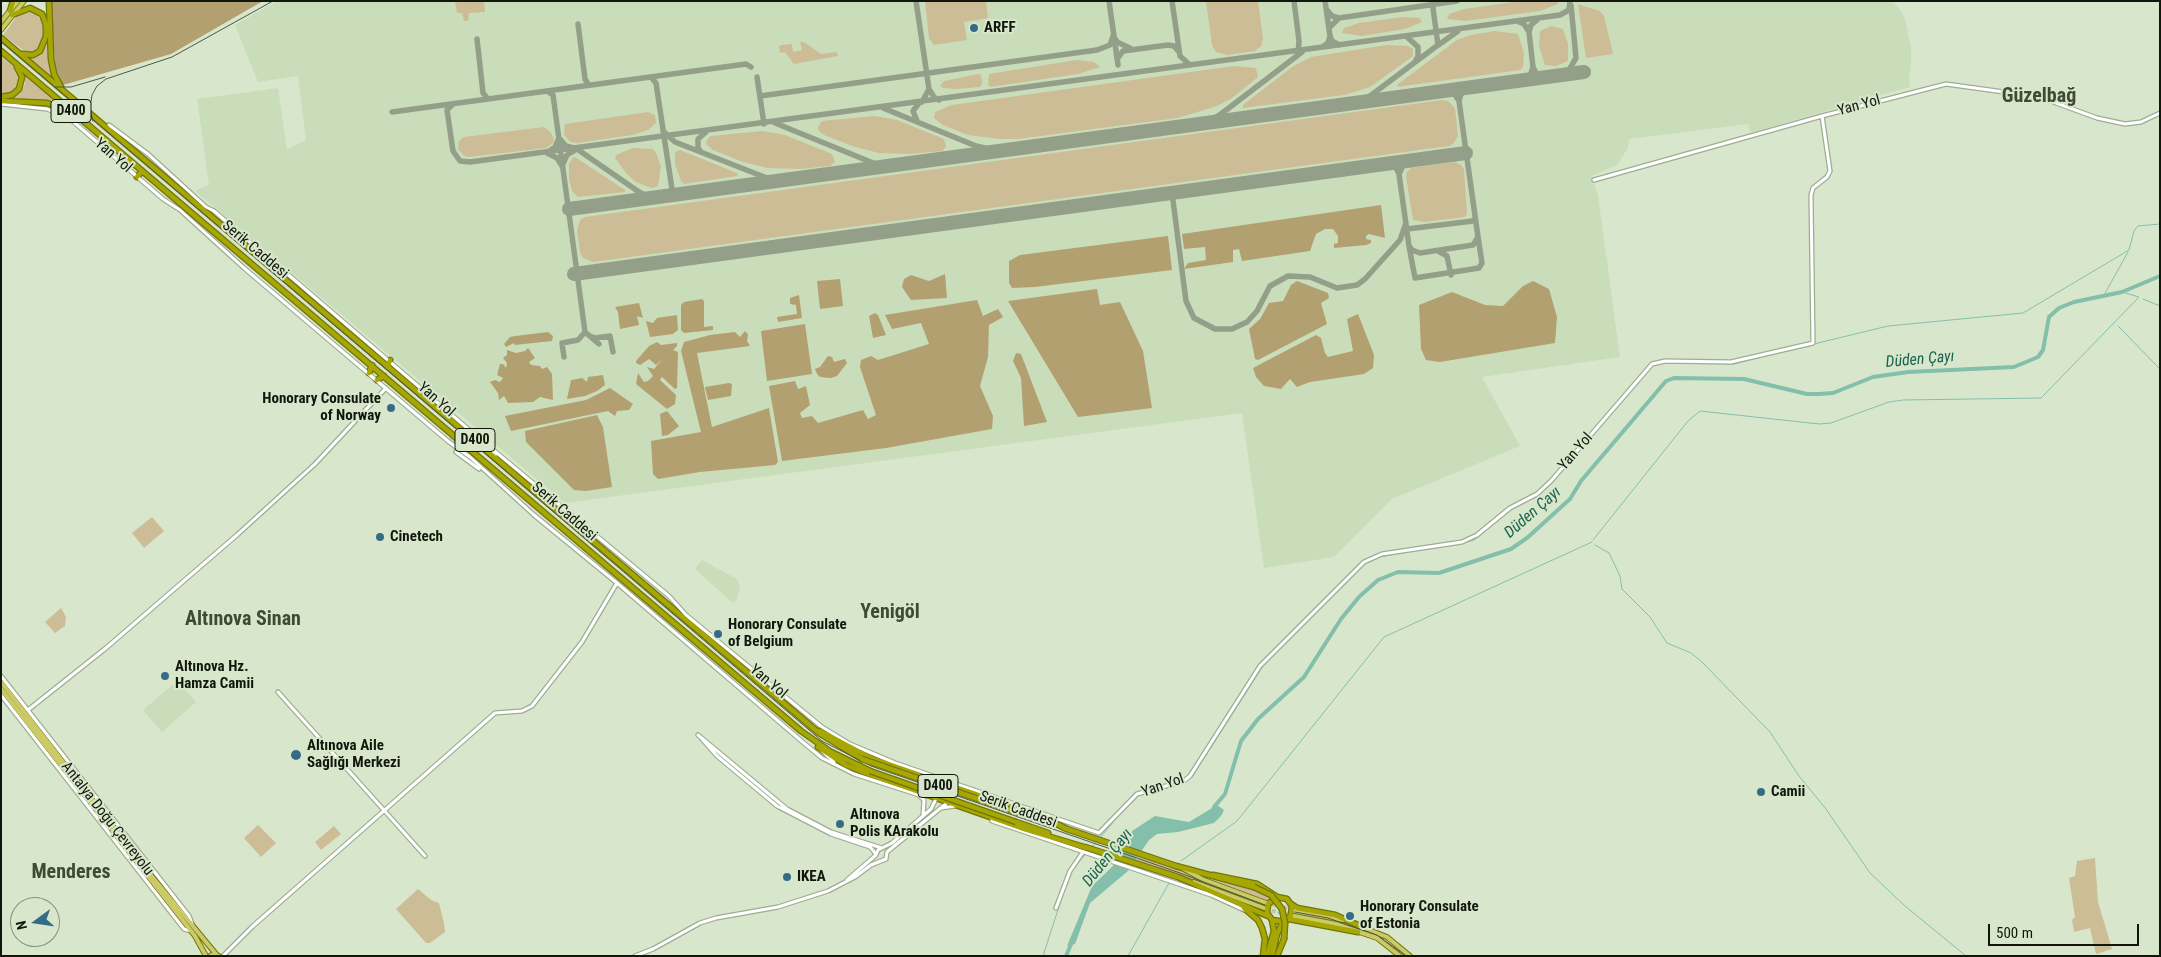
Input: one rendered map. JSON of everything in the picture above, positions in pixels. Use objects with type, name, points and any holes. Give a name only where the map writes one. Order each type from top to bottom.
[{"type":"highway","points":[[14,1],[11,13],[30,8],[42,14],[46,25],[46,36],[40,51],[33,56],[18,52]]},
{"type":"highway","points":[[48,1],[54,74],[58,84],[72,99]]},
{"type":"highway","name":"D400","points":[[1,38],[72,99]]},
{"type":"highway","points":[[1,51],[19,69],[22,78],[17,92],[10,96],[1,97]]},
{"type":"highway","name":"Serik Caddesi","points":[[1,51],[372,365],[736,677],[801,731],[830,752],[870,771],[1016,822],[1113,860],[1176,880]]},
{"type":"highway","name":"Serik Caddesi","points":[[72,99],[752,673],[830,742],[862,759],[1190,870]]},
{"type":"highway","points":[[1,102],[46,102],[73,113]]},
{"type":"highway","points":[[91,114],[109,125]]},
{"type":"highway","points":[[137,177],[142,171]]},
{"type":"highway","points":[[378,359],[384,355]]},
{"type":"highway","points":[[388,367],[390,360]]},
{"type":"highway","points":[[369,373],[372,365]]},
{"type":"highway","points":[[377,380],[384,376]]},
{"type":"highway","points":[[808,724],[860,753],[945,782],[1067,829]]},
{"type":"highway","points":[[801,731],[822,750],[846,765],[991,819],[1085,850]]},
{"type":"highway","points":[[1190,870],[1254,887],[1270,895],[1282,909],[1286,923],[1284,939],[1278,956]]},
{"type":"highway","name":"D400","points":[[1190,870],[1257,884],[1277,897]]},
{"type":"highway","name":"D400","points":[[1176,880],[1270,918]]},
{"type":"highway","points":[[1265,956],[1274,931],[1268,904],[1277,897],[1287,899],[1298,908],[1335,915],[1359,929]]},
{"type":"highway","name":"D400","points":[[1238,904],[1258,920],[1265,939],[1265,956]]},
{"type":"highway","points":[[1289,919],[1293,911],[1291,904]]},
{"type":"highway","points":[[1270,918],[1283,922]]},
{"type":"highway","points":[[1272,956],[1278,930],[1283,922],[1289,919],[1359,929]]},
{"type":"main road","points":[[2,29],[18,1]]},
{"type":"main road","points":[[1,22],[24,1]]},
{"type":"main road","name":"Antalya Doğu Çevreyolu","points":[[1,682],[192,929],[206,956]]},
{"type":"main road","name":"Antalya Doğu Çevreyolu","points":[[1,689],[192,929],[219,955]]},
{"type":"main road","points":[[1176,880],[1205,885],[1265,906],[1204,880],[1182,868]]},
{"type":"main road","points":[[1295,910],[1323,915],[1359,929],[1382,941],[1400,956]]},
{"type":"main road","points":[[1294,916],[1359,929],[1387,937],[1410,956]]},
{"type":"main road","points":[[210,956],[219,955]]},
{"type":"street","name":"Yan Yol","points":[[953,785],[1099,832],[1137,794],[1187,779],[1260,666],[1360,565],[1382,554],[1466,541],[1477,535],[1510,508],[1537,494],[1551,481],[1654,362],[1729,363],[1813,343],[1811,195],[1813,188],[1827,177],[1830,171],[1822,116],[1939,84],[2040,97],[2097,118],[2125,124],[2141,122],[2160,113]]},
{"type":"street","name":"Yan Yol","points":[[1,102],[47,109],[68,117],[805,744],[836,765],[854,774],[919,795],[924,800],[924,806]]},
{"type":"street","points":[[1594,180],[1822,116]]},
{"type":"street","name":"Yan Yol","points":[[109,125],[148,154],[206,207],[214,211],[474,434],[669,596],[686,615],[752,673],[822,726],[850,744],[945,782]]},
{"type":"street","points":[[28,710],[106,648],[237,535],[315,464],[386,388]]},
{"type":"street","points":[[428,401],[462,426]]},
{"type":"street","points":[[409,408],[449,440]]},
{"type":"street","points":[[473,436],[506,466]]},
{"type":"street","points":[[456,452],[470,460]]},
{"type":"street","points":[[219,955],[385,811],[495,712],[522,711],[532,706],[582,642],[617,583]]},
{"type":"street","points":[[1,676],[189,916],[192,929],[184,929],[1,695]]},
{"type":"street","points":[[735,683],[736,677]]},
{"type":"street","points":[[740,687],[746,685]]},
{"type":"street","points":[[278,692],[425,856]]},
{"type":"street","points":[[881,860],[870,848],[831,834],[778,806],[717,756],[698,735],[787,809],[832,832],[887,852]]},
{"type":"street","points":[[822,750],[836,765]]},
{"type":"street","points":[[844,883],[932,807],[945,782]]},
{"type":"street","points":[[891,786],[899,785]]},
{"type":"street","points":[[635,956],[654,949],[700,923],[716,918],[791,904],[828,891],[844,883],[887,858],[887,852],[948,802],[953,785]]},
{"type":"street","points":[[1002,804],[1010,803]]},
{"type":"street","points":[[923,816],[924,806],[932,807]]},
{"type":"street","points":[[938,809],[960,806]]},
{"type":"street","points":[[1024,808],[1029,813]]},
{"type":"street","points":[[1080,827],[1080,834]]},
{"type":"street","points":[[1056,908],[1070,871],[1085,850]]},
{"type":"street","points":[[1176,880],[1244,910]]},
{"type":"shaded area","points":[[51,1],[263,1],[171,54],[63,85],[55,67]]},
{"type":"shaded area","points":[[277,1],[1893,1],[1902,13],[1906,23],[1911,47],[1911,67],[1910,87],[1750,133],[1748,124],[1629,139],[1628,148],[1617,165],[1591,176],[1598,195],[1620,357],[1482,377],[1520,446],[1392,499],[1334,557],[1264,568],[1242,413],[565,503],[195,191],[209,185],[197,99],[278,88],[287,149],[306,140],[298,76],[258,82],[235,25]]},
{"type":"shaded area","points":[[455,1],[484,1],[485,12],[469,13],[468,21],[464,21],[462,13],[457,13]]},
{"type":"shaded area","points":[[925,1],[986,1],[988,18],[964,22],[967,40],[934,45],[929,38]]},
{"type":"shaded area","points":[[1206,1],[1258,1],[1263,39],[1261,46],[1255,51],[1227,55],[1216,52],[1212,45]]},
{"type":"shaded area","points":[[1521,1],[1558,1],[1558,4],[1540,11],[1466,21],[1447,19],[1449,14],[1464,9]]},
{"type":"shaded area","points":[[1578,4],[1600,11],[1604,16],[1613,54],[1586,58]]},
{"type":"shaded area","points":[[28,10],[37,14],[45,29],[44,37],[37,52],[28,54],[3,35],[20,12]]},
{"type":"shaded area","points":[[1403,17],[1420,18],[1422,22],[1405,29],[1361,36],[1342,33],[1344,28],[1359,23]]},
{"type":"shaded area","points":[[1551,26],[1563,29],[1568,44],[1568,61],[1556,66],[1545,65],[1539,46],[1540,31]]},
{"type":"shaded area","points":[[1495,31],[1518,34],[1524,53],[1523,67],[1520,70],[1397,87],[1398,84],[1457,40],[1471,35]]},
{"type":"shaded area","points":[[48,34],[51,65],[55,82],[26,57],[39,54],[46,44]]},
{"type":"shaded area","points":[[800,42],[804,42],[821,54],[837,52],[838,56],[794,64],[785,52],[780,53],[779,47],[781,45],[792,44],[793,52],[802,50]]},
{"type":"shaded area","points":[[1386,45],[1408,46],[1413,49],[1413,56],[1370,87],[1344,95],[1243,108],[1243,105],[1292,67],[1311,57]]},
{"type":"shaded area","points":[[1,56],[17,70],[21,78],[18,88],[11,94],[1,95]]},
{"type":"shaded area","points":[[1077,60],[1094,62],[1100,67],[1078,74],[990,87],[988,84],[989,74]]},
{"type":"shaded area","points":[[1234,66],[1256,68],[1258,77],[1232,98],[1217,106],[1178,118],[1018,139],[1000,139],[968,135],[943,125],[934,118],[935,112],[952,105]]},
{"type":"shaded area","points":[[23,73],[58,104],[42,100],[1,99],[13,97],[21,92],[25,84]]},
{"type":"shaded area","points":[[981,75],[982,84],[980,87],[956,89],[940,86],[944,81]]},
{"type":"shaded area","points":[[1442,100],[1448,101],[1455,108],[1458,136],[1453,144],[1449,146],[593,262],[583,258],[580,253],[577,230],[580,220],[585,217]]},
{"type":"shaded area","points":[[648,112],[655,115],[656,123],[648,130],[632,135],[578,143],[570,142],[564,134],[565,124]]},
{"type":"shaded area","points":[[875,116],[897,120],[944,139],[946,147],[942,151],[910,154],[879,153],[855,147],[824,135],[818,130],[822,121]]},
{"type":"shaded area","points":[[544,127],[551,133],[554,139],[553,143],[546,148],[469,157],[464,156],[458,149],[459,141],[464,137]]},
{"type":"shaded area","points":[[763,131],[785,135],[832,154],[835,162],[830,166],[799,169],[767,168],[743,162],[713,150],[706,142],[710,136]]},
{"type":"shaded area","points":[[633,148],[653,149],[656,153],[661,166],[658,186],[651,188],[636,182],[627,174],[615,158],[616,155]]},
{"type":"shaded area","points":[[680,150],[737,173],[738,176],[684,184],[681,181],[675,164],[675,152]]},
{"type":"shaded area","points":[[573,157],[625,190],[625,192],[578,197],[572,191],[569,178],[569,164]]},
{"type":"shaded area","points":[[1455,162],[1464,169],[1467,214],[1465,217],[1425,222],[1413,220],[1406,177],[1407,172],[1411,168]]},
{"type":"shaded area","points":[[1381,205],[1385,238],[1369,234],[1366,236],[1366,239],[1371,240],[1371,243],[1366,245],[1334,248],[1334,244],[1338,243],[1338,236],[1333,229],[1325,229],[1316,234],[1310,251],[1242,261],[1239,249],[1233,250],[1233,262],[1184,269],[1188,263],[1206,260],[1205,247],[1184,249],[1182,234]]},
{"type":"shaded area","points":[[1168,236],[1172,270],[1035,287],[1012,288],[1009,283],[1009,261],[1020,255]]},
{"type":"shaded area","points":[[945,274],[947,298],[911,300],[902,287],[904,279],[911,275],[929,281]]},
{"type":"shaded area","points":[[840,279],[843,306],[820,309],[817,281]]},
{"type":"shaded area","points":[[1297,281],[1328,293],[1329,298],[1321,303],[1327,324],[1258,360],[1255,359],[1249,329],[1260,319],[1269,303],[1283,301],[1291,285]]},
{"type":"shaded area","points":[[1533,281],[1549,289],[1557,317],[1555,343],[1440,362],[1426,360],[1421,349],[1419,305],[1452,292],[1485,305],[1503,306],[1523,286]]},
{"type":"shaded area","points":[[1097,289],[1100,305],[1120,302],[1143,351],[1152,408],[1078,417],[1008,301]]},
{"type":"shaded area","points":[[799,295],[802,318],[778,322],[777,317],[797,314],[796,305],[790,304],[790,298]]},
{"type":"shaded area","points":[[702,299],[704,301],[704,327],[713,326],[713,330],[684,333],[681,330],[681,305],[684,302]]},
{"type":"shaded area","points":[[977,300],[983,316],[998,309],[1003,317],[989,325],[988,357],[980,386],[993,416],[992,429],[886,448],[782,461],[769,386],[795,381],[798,389],[806,386],[810,405],[800,413],[802,418],[812,416],[818,423],[863,410],[868,419],[876,415],[860,367],[861,360],[871,356],[878,360],[929,344],[921,323],[892,329],[885,315]]},
{"type":"shaded area","points":[[639,303],[643,318],[637,316],[639,325],[620,329],[618,312],[615,307]]},
{"type":"shaded area","points":[[875,313],[878,315],[886,335],[873,338],[869,316]]},
{"type":"shaded area","points":[[1358,314],[1374,355],[1373,368],[1364,374],[1310,382],[1297,387],[1290,379],[1281,389],[1264,386],[1256,377],[1253,368],[1316,335],[1321,338],[1328,357],[1353,351],[1347,319]]},
{"type":"shaded area","points":[[677,315],[678,330],[673,334],[650,337],[646,321],[653,323],[657,318]]},
{"type":"shaded area","points":[[805,324],[812,374],[767,381],[761,331]]},
{"type":"shaded area","points":[[745,331],[748,334],[747,341],[750,346],[697,353],[712,427],[769,408],[778,462],[775,465],[700,472],[658,479],[653,474],[651,441],[701,432],[681,351],[684,342],[710,335],[735,332],[740,337]]},
{"type":"shaded area","points":[[548,332],[553,336],[552,341],[515,345],[514,343],[506,347],[504,344],[510,337]]},
{"type":"shaded area","points":[[657,342],[661,345],[677,343],[673,350],[678,352],[677,388],[675,389],[662,377],[660,380],[676,395],[675,404],[667,409],[636,384],[638,373],[644,382],[648,381],[653,376],[647,367],[654,369],[663,358],[656,365],[649,359],[640,365],[636,363],[649,346]]},
{"type":"shaded area","points":[[528,348],[535,358],[529,362],[531,365],[540,366],[542,369],[547,367],[552,374],[553,400],[540,397],[533,402],[508,403],[504,396],[499,400],[498,393],[490,382],[495,380],[500,382],[503,378],[497,375],[500,364],[503,364],[506,368],[507,363],[503,358],[507,355],[507,350],[516,353],[525,351]]},
{"type":"shaded area","points":[[1016,353],[1021,354],[1047,422],[1024,426],[1021,378],[1013,361]]},
{"type":"shaded area","points":[[828,356],[832,357],[834,362],[845,359],[847,363],[837,376],[831,378],[820,377],[815,369],[820,367]]},
{"type":"shaded area","points":[[603,375],[605,385],[597,391],[585,396],[567,399],[571,380],[582,378],[587,382],[588,377]]},
{"type":"shaded area","points":[[732,384],[731,396],[708,400],[705,387]]},
{"type":"shaded area","points":[[610,388],[633,404],[629,410],[617,411],[615,416],[608,411],[511,431],[505,416],[586,400]]},
{"type":"shaded area","points":[[667,411],[679,426],[668,435],[662,436],[660,414]]},
{"type":"shaded area","points":[[597,415],[603,427],[612,487],[586,491],[574,490],[526,442],[525,431]]},
{"type":"shaded area","points":[[152,517],[164,531],[144,548],[132,533]]},
{"type":"shaded area","points":[[702,560],[737,579],[740,586],[737,599],[733,603],[695,569]]},
{"type":"shaded area","points":[[61,608],[66,617],[65,626],[55,633],[45,622]]},
{"type":"shaded area","points":[[177,681],[196,702],[162,732],[143,710]]},
{"type":"shaded area","points":[[258,825],[276,843],[261,857],[244,838]]},
{"type":"shaded area","points":[[334,826],[341,834],[321,850],[315,842]]},
{"type":"shaded area","points":[[1138,856],[1212,880],[1263,892],[1271,898],[1265,906],[1265,913],[1176,875],[1136,861]]},
{"type":"shaded area","points":[[2095,858],[2098,902],[2112,949],[2096,954],[2090,928],[2074,932],[2072,920],[2075,917],[2069,878],[2075,876],[2077,861]]},
{"type":"shaded area","points":[[418,889],[431,900],[439,903],[444,923],[445,932],[430,943],[426,943],[396,909]]},
{"type":"water","points":[[1217,805],[1224,810],[1214,823],[1178,832],[1157,834],[1149,840],[1128,871],[1090,903],[1075,944],[1067,946],[1092,886],[1113,866],[1132,831],[1155,816],[1189,822]]},
{"type":"waterway","points":[[1814,344],[1888,326],[2023,313],[2129,250],[2134,231],[2138,226],[2160,224]]},
{"type":"waterway","points":[[2103,297],[2128,252]]},
{"type":"waterway","name":"Düden Çayı","points":[[1214,807],[1225,794],[1241,741],[1258,719],[1304,677],[1341,619],[1359,597],[1378,580],[1398,572],[1439,573],[1511,549],[1527,538],[1570,499],[1581,481],[1666,381],[1674,378],[1744,379],[1807,394],[1819,394],[1833,393],[1873,377],[1908,372],[2014,367],[2038,357],[2043,350],[2049,317],[2059,308],[2074,302],[2122,292],[2160,276]]},
{"type":"waterway","points":[[1593,540],[1688,421],[1700,411],[1819,424],[1831,423],[1889,402],[1903,400],[2041,398],[2139,297],[2122,292]]},
{"type":"waterway","name":"Düden Çayı","points":[[2143,299],[2160,306]]},
{"type":"waterway","points":[[2118,326],[2160,369]]},
{"type":"waterway","points":[[1679,363],[1734,364],[1785,351]]},
{"type":"waterway","points":[[1540,493],[1552,483],[1620,403]]},
{"type":"waterway","points":[[1518,505],[1535,497]]},
{"type":"waterway","points":[[1463,543],[1474,540],[1491,526]]},
{"type":"waterway","points":[[1181,861],[1237,821],[1384,637],[1592,542]]},
{"type":"waterway","points":[[1595,545],[1609,553],[1620,576],[1622,589],[1650,617],[1667,643],[1691,653],[1702,662],[1770,732],[1799,776],[1826,809],[1870,873],[1905,906],[1966,956]]},
{"type":"waterway","points":[[1379,557],[1437,547]]},
{"type":"waterway","points":[[1182,783],[1192,777],[1263,666],[1320,608]]},
{"type":"waterway","points":[[1100,838],[1123,810]]},
{"type":"waterway","points":[[1092,847],[1097,841]]},
{"type":"waterway","points":[[1074,868],[1089,850]]},
{"type":"waterway","points":[[1128,956],[1169,883]]},
{"type":"waterway","points":[[1043,956],[1066,885]]},
{"type":"waterway","name":"Düden Çayı","points":[[1066,956],[1072,942]]},
{"type":"taxiway","points":[[916,1],[929,89]]},
{"type":"taxiway","points":[[1109,1],[1118,65]]},
{"type":"taxiway","points":[[1172,1],[1180,56],[1190,65]]},
{"type":"taxiway","points":[[1294,1],[1299,41],[1298,53]]},
{"type":"taxiway","points":[[1325,1],[1330,36]]},
{"type":"taxiway","points":[[1362,102],[1438,45],[1432,1]]},
{"type":"taxiway","points":[[1339,18],[1457,1]]},
{"type":"taxiway","points":[[453,104],[447,110],[453,151],[460,161],[470,162],[1560,15],[1569,10],[1570,1]]},
{"type":"taxiway","points":[[1560,75],[1569,70],[1576,58],[1571,5]]},
{"type":"taxiway","points":[[1327,10],[1332,16],[1339,18],[1329,28]]},
{"type":"taxiway","points":[[1519,22],[1524,24],[1529,32],[1531,25],[1537,20]]},
{"type":"taxiway","points":[[578,24],[585,79],[591,85]]},
{"type":"taxiway","points":[[1437,46],[1458,31]]},
{"type":"taxiway","points":[[1529,32],[1533,67]]},
{"type":"taxiway","points":[[760,96],[1097,50],[1110,45],[1113,36]]},
{"type":"taxiway","points":[[1322,47],[1328,43],[1330,36],[1332,41],[1339,45]]},
{"type":"taxiway","points":[[1114,37],[1117,42],[1130,48]]},
{"type":"taxiway","points":[[1407,37],[1418,47],[1418,56],[1415,62]]},
{"type":"taxiway","points":[[477,39],[483,93],[488,99]]},
{"type":"taxiway","points":[[1117,59],[1123,51],[1168,45],[1174,46],[1179,52]]},
{"type":"taxiway","points":[[1206,123],[1221,114],[1302,52]]},
{"type":"taxiway","points":[[392,112],[746,64],[751,67]]},
{"type":"taxiway","points":[[1525,80],[1530,76],[1533,67],[1536,73],[1544,77]]},
{"type":"taxiway","points":[[651,77],[656,83],[672,189],[674,193],[679,194]]},
{"type":"taxiway","points":[[757,77],[764,124]]},
{"type":"taxiway","points":[[1446,90],[1454,93],[1459,101],[1461,94],[1469,87]]},
{"type":"taxiway","points":[[922,102],[929,89],[934,97],[939,100]]},
{"type":"taxiway","points":[[547,91],[553,95],[585,332],[599,344]]},
{"type":"taxiway","points":[[1384,164],[1395,166],[1399,174],[1409,246],[1412,250],[1420,253],[1473,245],[1478,237],[1459,101]]},
{"type":"taxiway","points":[[917,121],[913,111],[919,103]]},
{"type":"taxiway","points":[[883,108],[976,146],[998,151]]},
{"type":"taxiway","points":[[775,123],[883,167]]},
{"type":"taxiway","points":[[663,131],[675,142],[779,181]]},
{"type":"taxiway","points":[[701,152],[698,148],[698,139],[706,132]]},
{"type":"taxiway","points":[[559,138],[566,146],[577,149],[567,155],[562,166],[557,158],[547,153],[555,147],[559,138]]},
{"type":"taxiway","points":[[577,149],[639,192],[659,197]]},
{"type":"taxiway","points":[[1400,172],[1405,161]]},
{"type":"taxiway","points":[[1172,193],[1186,301],[1194,318],[1215,329],[1232,329],[1247,322],[1257,311],[1270,286],[1288,276],[1310,277],[1337,288],[1357,285],[1365,279],[1400,240],[1406,223]]},
{"type":"taxiway","points":[[1407,229],[1473,221],[1475,218]]},
{"type":"taxiway","points":[[1409,246],[1415,278],[1479,268],[1482,263],[1478,237]]},
{"type":"taxiway","points":[[1438,251],[1447,256],[1451,275]]},
{"type":"taxiway","points":[[564,357],[562,343],[578,340],[585,332]]},
{"type":"taxiway","points":[[590,336],[595,338],[610,336],[613,352]]},
{"type":"runway","points":[[569,209],[1584,72]]},
{"type":"runway","points":[[574,274],[1466,153]]},
{"type":"tunnel","points":[[456,452],[453,450],[468,432],[473,435]]},
{"type":"tunnel","points":[[449,439],[455,442],[459,440]]},
{"type":"tunnel","points":[[1266,903],[1293,910]]},
{"type":"tunnel","points":[[1266,909],[1293,916]]},
{"type":"tram line","points":[[93,121],[90,109],[92,95],[97,86],[106,79],[172,57],[273,1]]},
{"type":"tram line","points":[[1,41],[822,741],[871,766],[1180,873],[1265,905]]},
{"type":"tram line","points":[[55,87],[71,87],[105,77]]},
{"type":"tram line","points":[[1295,912],[1328,918],[1377,935],[1406,956]]},
{"type":"place","name":"ARFF","points":[[974,28]]},
{"type":"place","name":"Honorary Consulate of Norway","points":[[391,408]]},
{"type":"place","name":"Cinetech","points":[[380,537]]},
{"type":"place","name":"Honorary Consulate of Belgium","points":[[718,634]]},
{"type":"place","name":"Altınova Hz. Hamza Camii","points":[[165,676]]},
{"type":"place","name":"Altınova Aile Sağlığı Merkezi","points":[[296,755]]},
{"type":"place","name":"Camii","points":[[1761,792]]},
{"type":"place","name":"Altınova Polis KArakolu","points":[[840,824]]},
{"type":"place","name":"IKEA","points":[[787,877]]},
{"type":"place","name":"Honorary Consulate of Estonia","points":[[1350,916]]},
{"type":"district","name":"Güzelbağ","points":[[2039,97]]},
{"type":"district","name":"Yenigöl","points":[[890,613]]},
{"type":"district","name":"Altınova Sinan","points":[[243,620]]},
{"type":"district","name":"Menderes","points":[[71,873]]}]
